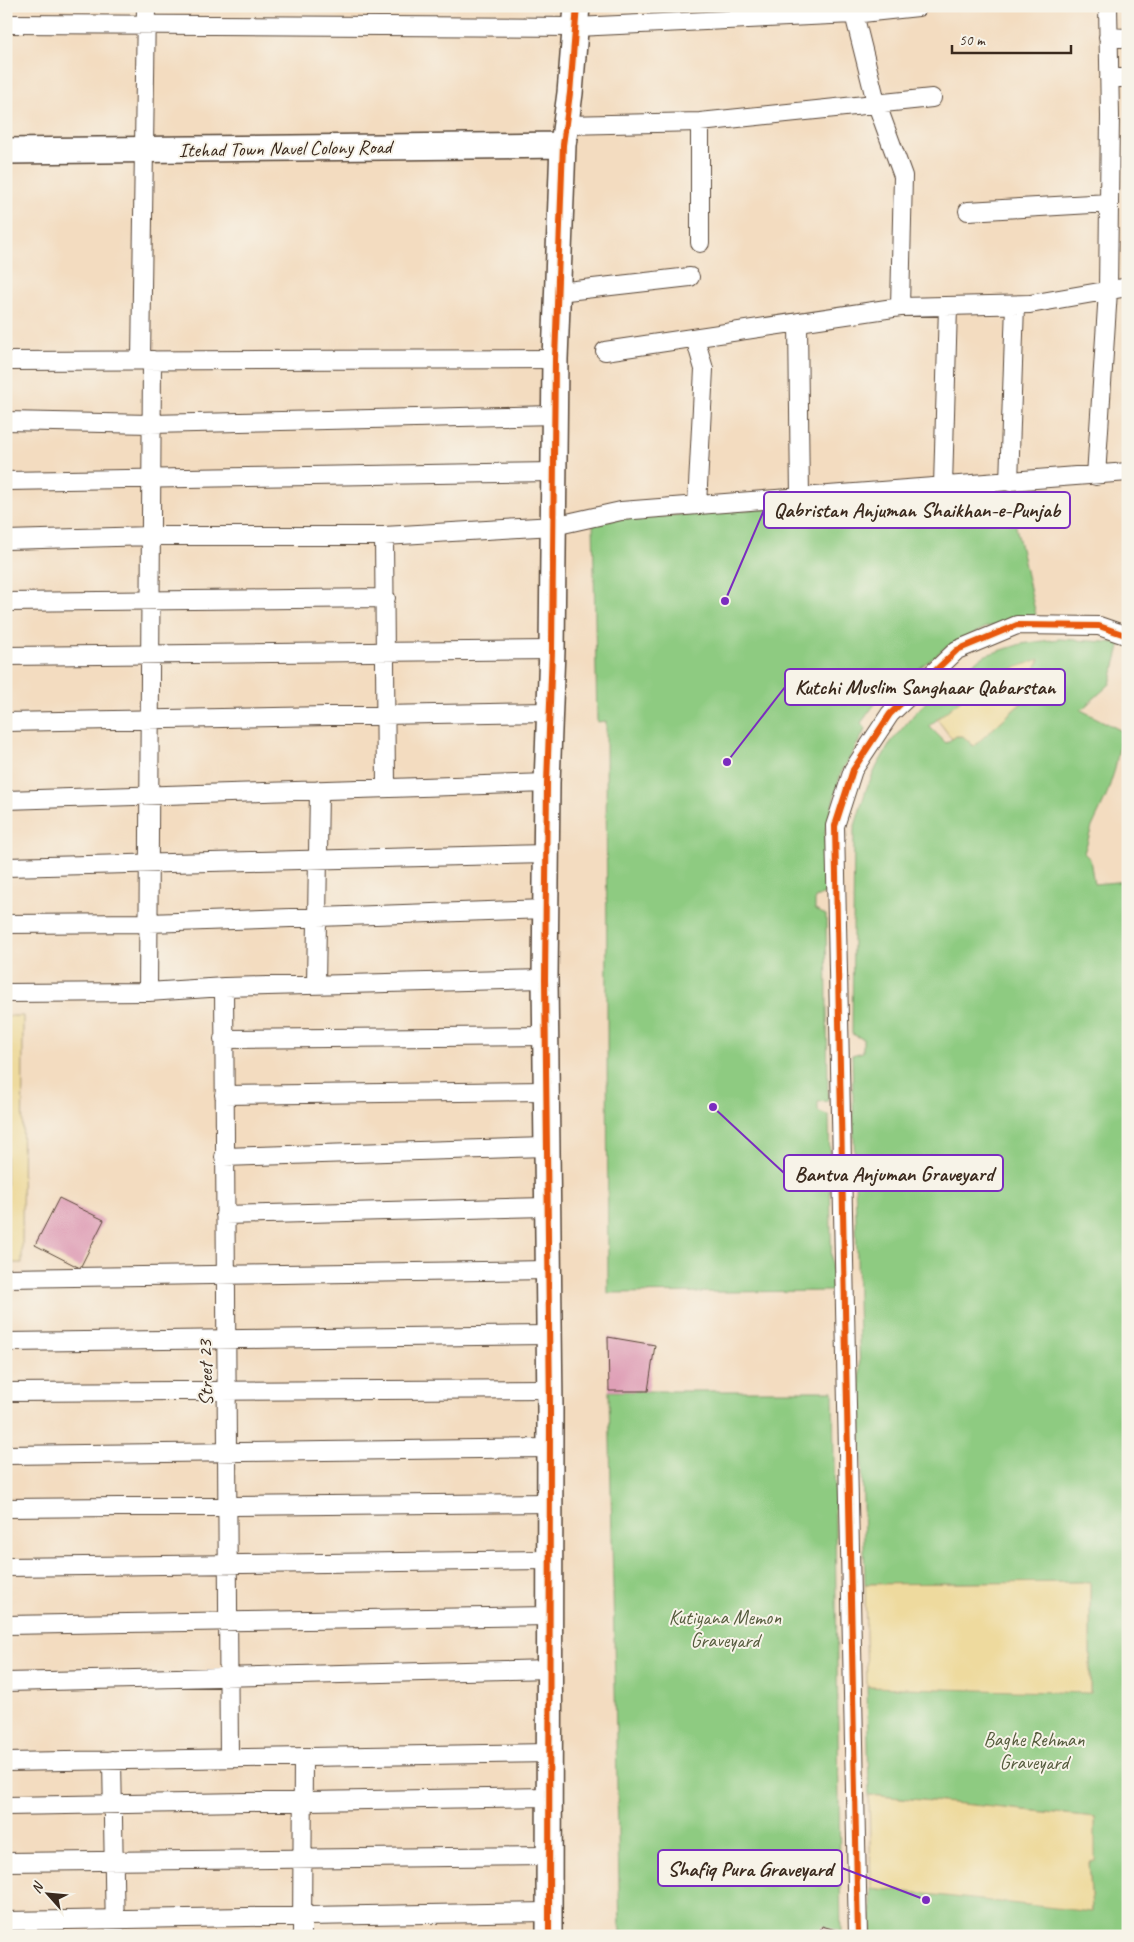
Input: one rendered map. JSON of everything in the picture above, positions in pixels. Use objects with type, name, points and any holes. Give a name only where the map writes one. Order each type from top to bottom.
[{"type":"street","points":[[146,6],[143,149],[146,360],[152,424],[148,992]]},
{"type":"street","points":[[1096,476],[1108,291],[1108,6]]},
{"type":"street","points":[[6,24],[146,25],[577,17],[918,7]]},
{"type":"street","points":[[852,10],[876,102],[904,176],[900,307]]},
{"type":"street","points":[[6,1921],[115,1928],[302,1916],[549,1924],[550,1389],[545,1036],[547,782],[552,650],[555,359],[565,135],[577,17]]},
{"type":"street","points":[[1108,37],[1128,38]]},
{"type":"street","points":[[1109,78],[1128,78]]},
{"type":"street","points":[[565,135],[876,102],[932,98]]},
{"type":"street","points":[[700,122],[700,243]]},
{"type":"street","name":"Itehad Town Navel Colony Road","points":[[6,150],[143,149],[565,135]]},
{"type":"street","points":[[968,210],[1109,203]]},
{"type":"street","points":[[558,292],[690,277]]},
{"type":"street","points":[[605,352],[900,307],[1030,304],[1128,287]]},
{"type":"street","points":[[1009,482],[1015,304]]},
{"type":"street","points":[[943,486],[948,306]]},
{"type":"street","points":[[798,322],[800,498]]},
{"type":"street","points":[[695,338],[704,369],[697,506]]},
{"type":"street","points":[[6,361],[555,359]]},
{"type":"street","points":[[6,421],[152,424],[555,415]]},
{"type":"street","points":[[6,481],[554,472]]},
{"type":"street","points":[[6,540],[151,536],[384,536],[554,526],[621,511],[1096,476],[1128,472]]},
{"type":"street","points":[[384,536],[387,652],[385,714],[386,788]]},
{"type":"street","points":[[6,602],[386,598]]},
{"type":"street","points":[[858,1936],[835,826],[852,770],[890,714],[956,650],[1017,625],[1099,626],[1128,636]]},
{"type":"street","points":[[6,656],[552,650]]},
{"type":"street","points":[[6,722],[549,712]]},
{"type":"street","points":[[6,800],[547,782]]},
{"type":"street","points":[[316,985],[319,790]]},
{"type":"street","points":[[6,867],[547,854]]},
{"type":"street","points":[[6,924],[149,923],[546,909]]},
{"type":"street","points":[[6,993],[148,992],[224,987],[545,979]]},
{"type":"street","name":"Street 23","points":[[224,987],[229,1758]]},
{"type":"street","points":[[223,1038],[545,1036]]},
{"type":"street","points":[[224,1095],[546,1091]]},
{"type":"street","points":[[224,1157],[546,1147]]},
{"type":"street","points":[[225,1215],[547,1207]]},
{"type":"street","points":[[6,1278],[548,1270]]},
{"type":"street","points":[[6,1342],[549,1335]]},
{"type":"street","points":[[6,1392],[550,1389]]},
{"type":"street","points":[[6,1455],[550,1448]]},
{"type":"street","points":[[6,1508],[550,1503]]},
{"type":"street","points":[[6,1567],[550,1560]]},
{"type":"street","points":[[6,1625],[550,1616]]},
{"type":"street","points":[[6,1682],[550,1669]]},
{"type":"street","points":[[6,1762],[550,1753]]},
{"type":"street","points":[[302,1936],[303,1757]]},
{"type":"street","points":[[112,1760],[115,1928]]},
{"type":"street","points":[[6,1806],[550,1797]]},
{"type":"street","points":[[6,1862],[550,1856]]},
{"type":"green space","points":[[1008,491],[1036,615],[987,627],[946,647],[875,704],[861,723],[866,729],[841,773],[825,831],[825,894],[815,898],[815,910],[826,915],[828,1101],[818,1102],[818,1111],[829,1116],[832,1291],[608,1293],[606,721],[597,722],[593,521]]},
{"type":"green space","name":"Baghe Rehman Graveyard","points":[[1059,639],[1121,643],[1110,684],[1081,710],[1122,731],[1115,769],[1084,853],[1090,859],[1094,884],[1128,881],[1128,1936],[872,1936],[871,1888],[1092,1911],[1089,1862],[1094,1861],[1095,1817],[869,1795],[867,1687],[1090,1692],[1090,1582],[865,1584],[852,1055],[863,1052],[863,1039],[852,1034],[854,829],[867,787],[877,766],[891,742],[916,712],[955,674],[986,655],[1021,644]],"holes":[[[1040,660],[1034,670],[1032,694],[973,746],[963,736],[956,736],[946,743],[929,726],[989,677]]]},
{"type":"green space","name":"Kutiyana Memon Graveyard","points":[[609,1391],[833,1391],[841,1936],[620,1936]]},
{"type":"sand","points":[[1040,659],[1034,670],[1032,693],[974,746],[963,736],[956,736],[952,739],[937,719],[989,677]]},
{"type":"sand","points":[[6,1016],[23,1016],[22,1263],[6,1263]]},
{"type":"sand","points":[[1090,1582],[1090,1693],[867,1687],[865,1584]]},
{"type":"sand","points":[[869,1795],[1095,1817],[1095,1861],[1089,1862],[1092,1912],[871,1888]]},
{"type":"building","points":[[59,1198],[104,1220],[80,1268],[35,1245]]},
{"type":"building","points":[[608,1337],[655,1345],[648,1391],[609,1391]]},
{"type":"building","points":[[822,1926],[839,1931],[837,1936],[818,1936]]},
{"type":"cycle path","points":[[549,1936],[550,1409],[545,979],[547,783],[552,650],[555,359],[563,145],[570,93],[577,6]]},
{"type":"cycle path","points":[[858,1936],[835,826],[853,770],[890,714],[957,650],[1017,625],[1099,626],[1128,636]]},
{"type":"place","name":"Qabristan Anjuman Shaikhan-e-Punjab","points":[[725,601]]},
{"type":"place","name":"Kutchi Muslim Sanghaar Qabarstan","points":[[727,762]]},
{"type":"place","name":"Bantva Anjuman Graveyard","points":[[713,1107]]},
{"type":"place","name":"Shafiq Pura Graveyard","points":[[926,1900]]}]
